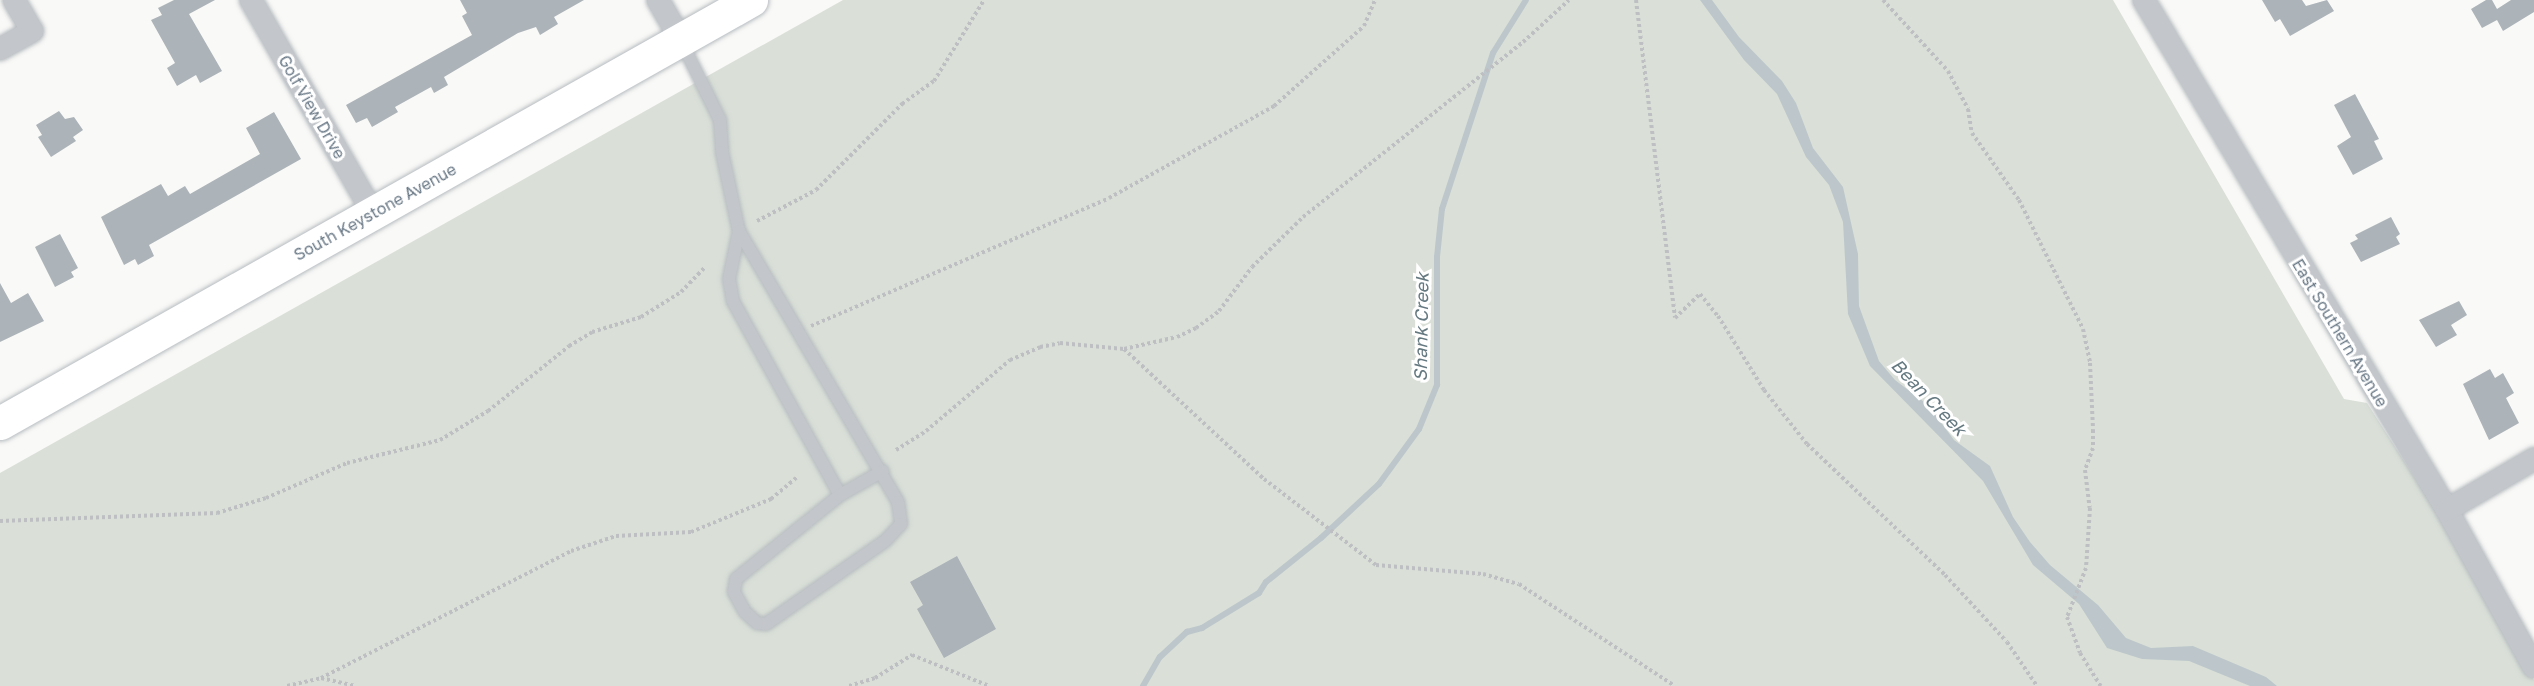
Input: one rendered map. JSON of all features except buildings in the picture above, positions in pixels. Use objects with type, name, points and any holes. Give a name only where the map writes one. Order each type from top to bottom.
[{"type":"main road","name":"South Keystone Avenue","points":[[0,423],[751,0]]},
{"type":"street","points":[[0,49],[32,31],[15,0]]},
{"type":"street","name":"Golf View Drive","points":[[251,0],[373,213]]},
{"type":"street","points":[[658,0],[681,40]]},
{"type":"street","name":"East Southern Avenue","points":[[2144,0],[2446,510],[2534,667]]},
{"type":"street","points":[[2446,510],[2534,459]]},
{"type":"lane","points":[[681,40],[720,120],[722,152],[739,231],[883,471],[898,502],[901,524],[885,541],[783,614],[766,624],[757,623],[745,612],[734,592],[736,579],[840,495],[883,471]]},
{"type":"lane","points":[[739,231],[729,279],[733,301],[840,495]]},
{"type":"path","points":[[757,221],[816,190],[902,104],[934,81],[984,0]]},
{"type":"path","points":[[811,326],[1109,198],[1274,106],[1364,26],[1375,0]]},
{"type":"path","points":[[896,450],[926,431],[1010,360],[1040,347],[1060,343],[1124,349],[1178,337],[1219,311],[1252,267],[1303,217],[1504,57],[1569,0]]},
{"type":"path","points":[[1636,0],[1675,318],[1700,294],[1718,316],[1764,390],[1807,444],[1945,575],[2007,642],[2037,686]]},
{"type":"path","points":[[1883,0],[1948,71],[1968,109],[1972,133],[2019,200],[2083,329],[2090,363],[2093,448],[2085,470],[2090,508],[2086,568],[2067,617],[2080,653],[2101,686]]},
{"type":"path","points":[[0,521],[217,513],[266,498],[347,463],[440,440],[488,411],[569,346],[592,333],[642,317],[681,292],[705,267]]},
{"type":"path","points":[[1124,349],[1264,479],[1340,540],[1376,565],[1483,574],[1519,584],[1675,686]]},
{"type":"path","points":[[287,686],[321,678],[571,551],[616,536],[691,532],[771,499],[798,476]]},
{"type":"path","points":[[849,686],[875,678],[912,655],[988,686]]},
{"type":"path","points":[[321,678],[356,686]]},
{"type":"shaded area","points":[[843,0],[2113,0],[2344,399],[2367,403],[2449,531],[2534,680],[2534,686],[0,686],[0,473]]},
{"type":"shaded area","name":"Bean Creek","points":[[1700,0],[1712,0],[1739,37],[1782,81],[1796,103],[1813,148],[1843,187],[1858,254],[1859,306],[1879,361],[1895,380],[1928,405],[1954,440],[1990,466],[2013,517],[2030,542],[2050,565],[2098,605],[2126,638],[2151,648],[2193,646],[2266,677],[2277,686],[2250,686],[2189,661],[2142,659],[2107,648],[2079,604],[2033,565],[1983,481],[1870,366],[1848,314],[1843,222],[1829,185],[1806,157],[1777,94],[1744,60]]},
{"type":"waterway","name":"Shank Creek","points":[[1143,686],[1160,657],[1187,632],[1202,628],[1259,593],[1266,582],[1321,538],[1379,484],[1419,429],[1437,385],[1437,257],[1442,209],[1493,53],[1526,0]]}]
